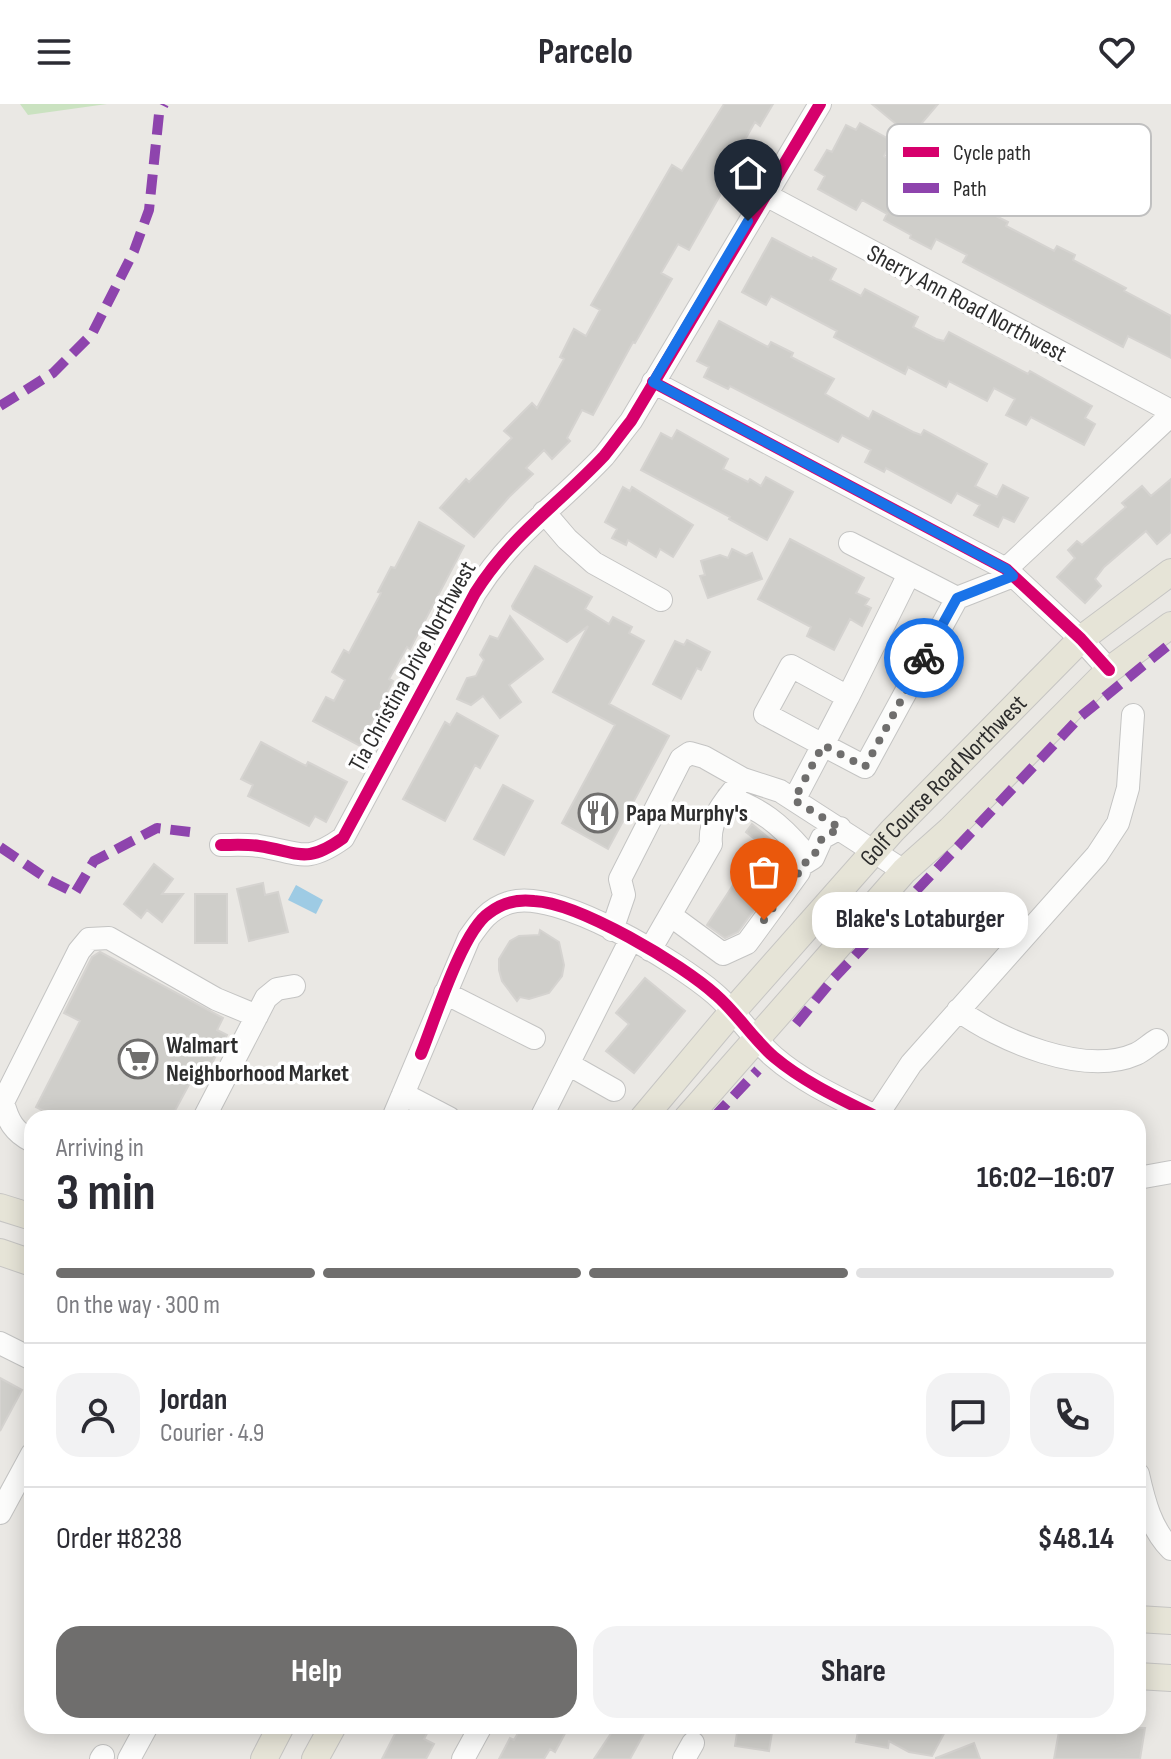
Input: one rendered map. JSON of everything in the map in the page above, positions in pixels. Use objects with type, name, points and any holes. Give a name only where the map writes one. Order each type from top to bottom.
[{"type":"main road","name":"Golf Course Road Northwest","points":[[650,1110],[875,850],[1081,639],[1171,572]]},
{"type":"main road","name":"Golf Course Road Northwest","points":[[694,1110],[904,871],[950,830],[1109,670],[1171,625]]},
{"type":"main road","points":[[0,1207],[24,1214]]},
{"type":"main road","points":[[0,1252],[24,1260]]},
{"type":"main road","points":[[1146,1619],[1171,1621]]},
{"type":"main road","points":[[1146,1676],[1171,1678]]},
{"type":"main road","points":[[264,1759],[277,1734]]},
{"type":"main road","points":[[315,1759],[329,1734]]},
{"type":"street","name":"Tia Christina Drive Northwest","points":[[221,845],[258,846],[300,856],[324,851],[343,838],[493,564],[605,454],[631,421],[820,104]]},
{"type":"street","name":"Sherry Ann Road Northwest","points":[[764,194],[1171,413]]},
{"type":"street","points":[[653,382],[1009,572],[1081,639],[1109,670]]},
{"type":"street","points":[[848,697],[791,666],[765,714],[865,767],[957,598],[1009,572],[1171,413]]},
{"type":"street","points":[[544,512],[567,539],[594,563],[661,600]]},
{"type":"street","points":[[850,543],[957,598]]},
{"type":"street","points":[[794,800],[909,574]]},
{"type":"street","points":[[882,1110],[911,1064],[1097,855],[1118,823],[1128,788],[1133,715]]},
{"type":"street","points":[[631,940],[620,879],[681,759],[690,753],[704,757],[743,779],[780,791],[904,871]]},
{"type":"street","points":[[545,1110],[631,940],[670,915],[711,844],[710,833],[728,797],[743,779]]},
{"type":"street","points":[[670,915],[723,954],[747,943],[799,872],[803,851],[782,827],[754,807],[728,797]]},
{"type":"street","points":[[800,866],[813,858],[822,838],[840,828]]},
{"type":"street","points":[[396,1110],[469,938],[486,914],[510,902],[535,901],[561,905],[631,940],[692,976],[718,996],[773,1056],[825,1091],[864,1110]]},
{"type":"street","points":[[24,1137],[8,1122],[3,1102],[79,951],[89,939],[109,938],[216,999],[257,1016]]},
{"type":"street","points":[[208,1110],[266,998],[277,989],[294,986]]},
{"type":"street","points":[[445,993],[534,1038]]},
{"type":"street","points":[[958,1010],[994,1034],[1067,1058],[1110,1060],[1135,1054],[1157,1040]]},
{"type":"street","points":[[568,1064],[614,1090]]},
{"type":"street","points":[[403,1094],[434,1110]]},
{"type":"street","points":[[1146,1177],[1171,1172]]},
{"type":"street","points":[[0,1343],[24,1355]]},
{"type":"street","points":[[0,1513],[24,1469]]},
{"type":"street","points":[[1146,1505],[1162,1540],[1171,1549]]},
{"type":"street","points":[[129,1759],[143,1734]]},
{"type":"street","points":[[463,1759],[477,1734]]},
{"type":"green space","points":[[20,104],[107,104],[28,115]]},
{"type":"water","points":[[296,885],[323,900],[316,914],[288,900]]},
{"type":"building","points":[[724,104],[773,104],[760,126],[755,122],[734,159],[739,162],[689,250],[678,244],[661,273],[672,279],[593,415],[582,410],[567,438],[570,441],[552,459],[544,450],[526,468],[533,474],[474,537],[440,508],[466,479],[469,482],[512,438],[504,431],[532,403],[537,408],[564,359],[560,357],[574,329],[586,336],[600,310],[591,305],[672,165],[682,171]]},
{"type":"building","points":[[872,104],[938,104],[921,124],[896,124]]},
{"type":"building","points":[[860,123],[887,138],[884,156],[887,158],[887,214],[862,200],[856,210],[818,189],[825,176],[815,170],[827,150],[832,152],[846,125],[856,130]]},
{"type":"building","points":[[887,214],[996,216],[1008,222],[1006,226],[1054,251],[1057,246],[1075,255],[1073,260],[1171,316],[1171,358],[1128,336],[1123,347],[963,262],[967,255],[936,239],[931,249],[884,220]]},
{"type":"building","points":[[772,238],[836,269],[830,280],[861,296],[865,289],[918,317],[913,327],[944,341],[949,332],[1028,374],[1030,371],[1092,406],[1085,418],[1095,424],[1084,445],[1031,417],[1026,425],[1006,415],[1015,399],[994,388],[987,401],[949,381],[946,387],[908,367],[905,374],[834,337],[837,331],[771,296],[766,305],[742,292]]},
{"type":"building","points":[[719,321],[768,347],[771,342],[793,353],[791,357],[834,379],[825,394],[869,419],[873,411],[921,435],[924,430],[987,464],[975,486],[997,497],[1003,485],[1028,498],[1014,522],[1003,517],[998,527],[974,515],[980,505],[957,493],[951,503],[886,468],[884,472],[865,462],[871,450],[842,435],[838,442],[730,386],[728,389],[704,377],[709,367],[697,361]]},
{"type":"building","points":[[677,430],[728,459],[723,469],[761,486],[766,477],[793,492],[767,540],[641,470],[661,433],[672,439]]},
{"type":"building","points":[[1171,479],[1171,532],[1157,544],[1146,531],[1104,567],[1095,579],[1101,586],[1085,603],[1057,577],[1075,558],[1068,550],[1077,541],[1082,545],[1126,507],[1122,503],[1142,486],[1151,496]]},
{"type":"building","points":[[623,487],[630,491],[632,487],[693,525],[673,557],[660,549],[656,557],[628,540],[626,545],[612,538],[617,529],[605,522]]},
{"type":"building","points":[[419,522],[464,546],[410,649],[407,647],[389,679],[393,681],[360,746],[313,721],[326,697],[334,701],[345,680],[332,672],[344,650],[349,653],[381,593],[378,592],[391,567],[395,568]]},
{"type":"building","points":[[790,539],[864,578],[856,593],[869,599],[865,605],[871,608],[862,626],[850,619],[834,650],[807,636],[811,627],[758,599]]},
{"type":"building","points":[[732,549],[746,556],[752,553],[762,579],[708,598],[700,576],[705,575],[701,561],[720,555],[728,558]]},
{"type":"building","points":[[535,566],[592,597],[585,609],[609,624],[613,617],[632,627],[629,633],[644,641],[609,704],[669,736],[608,849],[562,823],[615,725],[553,692],[588,626],[567,642],[513,609]]},
{"type":"building","points":[[510,616],[543,659],[509,685],[521,702],[500,718],[483,696],[471,705],[457,699],[467,678],[476,676],[484,660],[480,655],[490,636],[498,639]]},
{"type":"building","points":[[687,640],[710,652],[701,670],[697,668],[681,699],[653,684],[675,641],[684,645]]},
{"type":"building","points":[[457,713],[498,736],[480,768],[475,765],[445,821],[403,799],[445,722],[450,725]]},
{"type":"building","points":[[261,742],[306,766],[308,762],[347,782],[326,822],[315,816],[309,826],[248,796],[253,785],[241,779]]},
{"type":"building","points":[[503,785],[533,801],[504,855],[474,839]]},
{"type":"building","points":[[752,824],[783,850],[777,857],[746,832]]},
{"type":"building","points":[[154,864],[173,879],[162,894],[183,894],[162,922],[147,910],[141,918],[124,904]]},
{"type":"building","points":[[735,882],[762,899],[738,932],[725,938],[707,925]]},
{"type":"building","points":[[263,883],[265,895],[278,892],[288,932],[249,941],[237,889]]},
{"type":"building","points":[[195,894],[227,894],[227,943],[195,943]]},
{"type":"building","points":[[540,930],[559,942],[564,965],[562,976],[549,993],[529,999],[520,997],[517,1001],[502,981],[499,959],[510,941],[519,936],[539,935]]},
{"type":"building","points":[[100,952],[223,1018],[217,1030],[227,1035],[201,1084],[192,1079],[175,1110],[42,1110],[36,1107],[80,1021],[64,1013],[92,957]]},
{"type":"building","points":[[645,978],[685,1011],[634,1073],[606,1051],[629,1024],[616,1013]]},
{"type":"building","points":[[0,1378],[22,1390],[0,1431]]},
{"type":"building","points":[[395,1734],[427,1734],[424,1739],[434,1744],[426,1759],[382,1759]]},
{"type":"building","points":[[517,1734],[565,1734],[555,1752],[550,1749],[544,1759],[499,1759],[510,1738],[514,1740]]},
{"type":"building","points":[[611,1734],[644,1734],[630,1759],[594,1759]]},
{"type":"building","points":[[737,1734],[772,1734],[769,1751],[735,1746]]},
{"type":"building","points":[[858,1734],[944,1734],[932,1756],[909,1752],[889,1741],[888,1748],[856,1742]]},
{"type":"building","points":[[1059,1734],[1144,1734],[1140,1759],[1054,1759]]},
{"type":"building","points":[[974,1743],[980,1759],[936,1759],[936,1758]]},
{"type":"marked path","points":[[0,406],[53,373],[92,334],[134,251],[149,210],[159,114],[164,104]]},
{"type":"marked path","points":[[796,1024],[834,978],[1080,717],[1171,643]]},
{"type":"marked path","points":[[0,847],[49,880],[75,893],[94,861],[157,828],[190,832]]},
{"type":"marked path","points":[[720,1110],[758,1070]]},
{"type":"cycle path","points":[[221,845],[254,845],[310,854],[343,838],[475,593],[504,554],[587,474],[631,421],[820,104]]},
{"type":"cycle path","points":[[653,382],[1006,569],[1081,639],[1109,670]]},
{"type":"cycle path","points":[[421,1054],[459,957],[479,923],[505,904],[534,901],[577,912],[655,952],[716,995],[766,1050],[786,1066],[864,1110]]},
{"type":"way so far","points":[[764,920],[799,872],[800,866],[813,858],[822,838],[840,828],[794,800],[823,745],[865,767],[924,658]]},
{"type":"place","name":"Papa Murphy's","points":[[598,813]]},
{"type":"place","name":"Blake's Lotaburger","points":[[764,920]]},
{"type":"place","name":"Walmart Neighborhood Market","points":[[138,1059]]},
{"type":"route","points":[[748,221],[653,382],[1006,569],[1013,576],[957,598],[924,658]]}]
